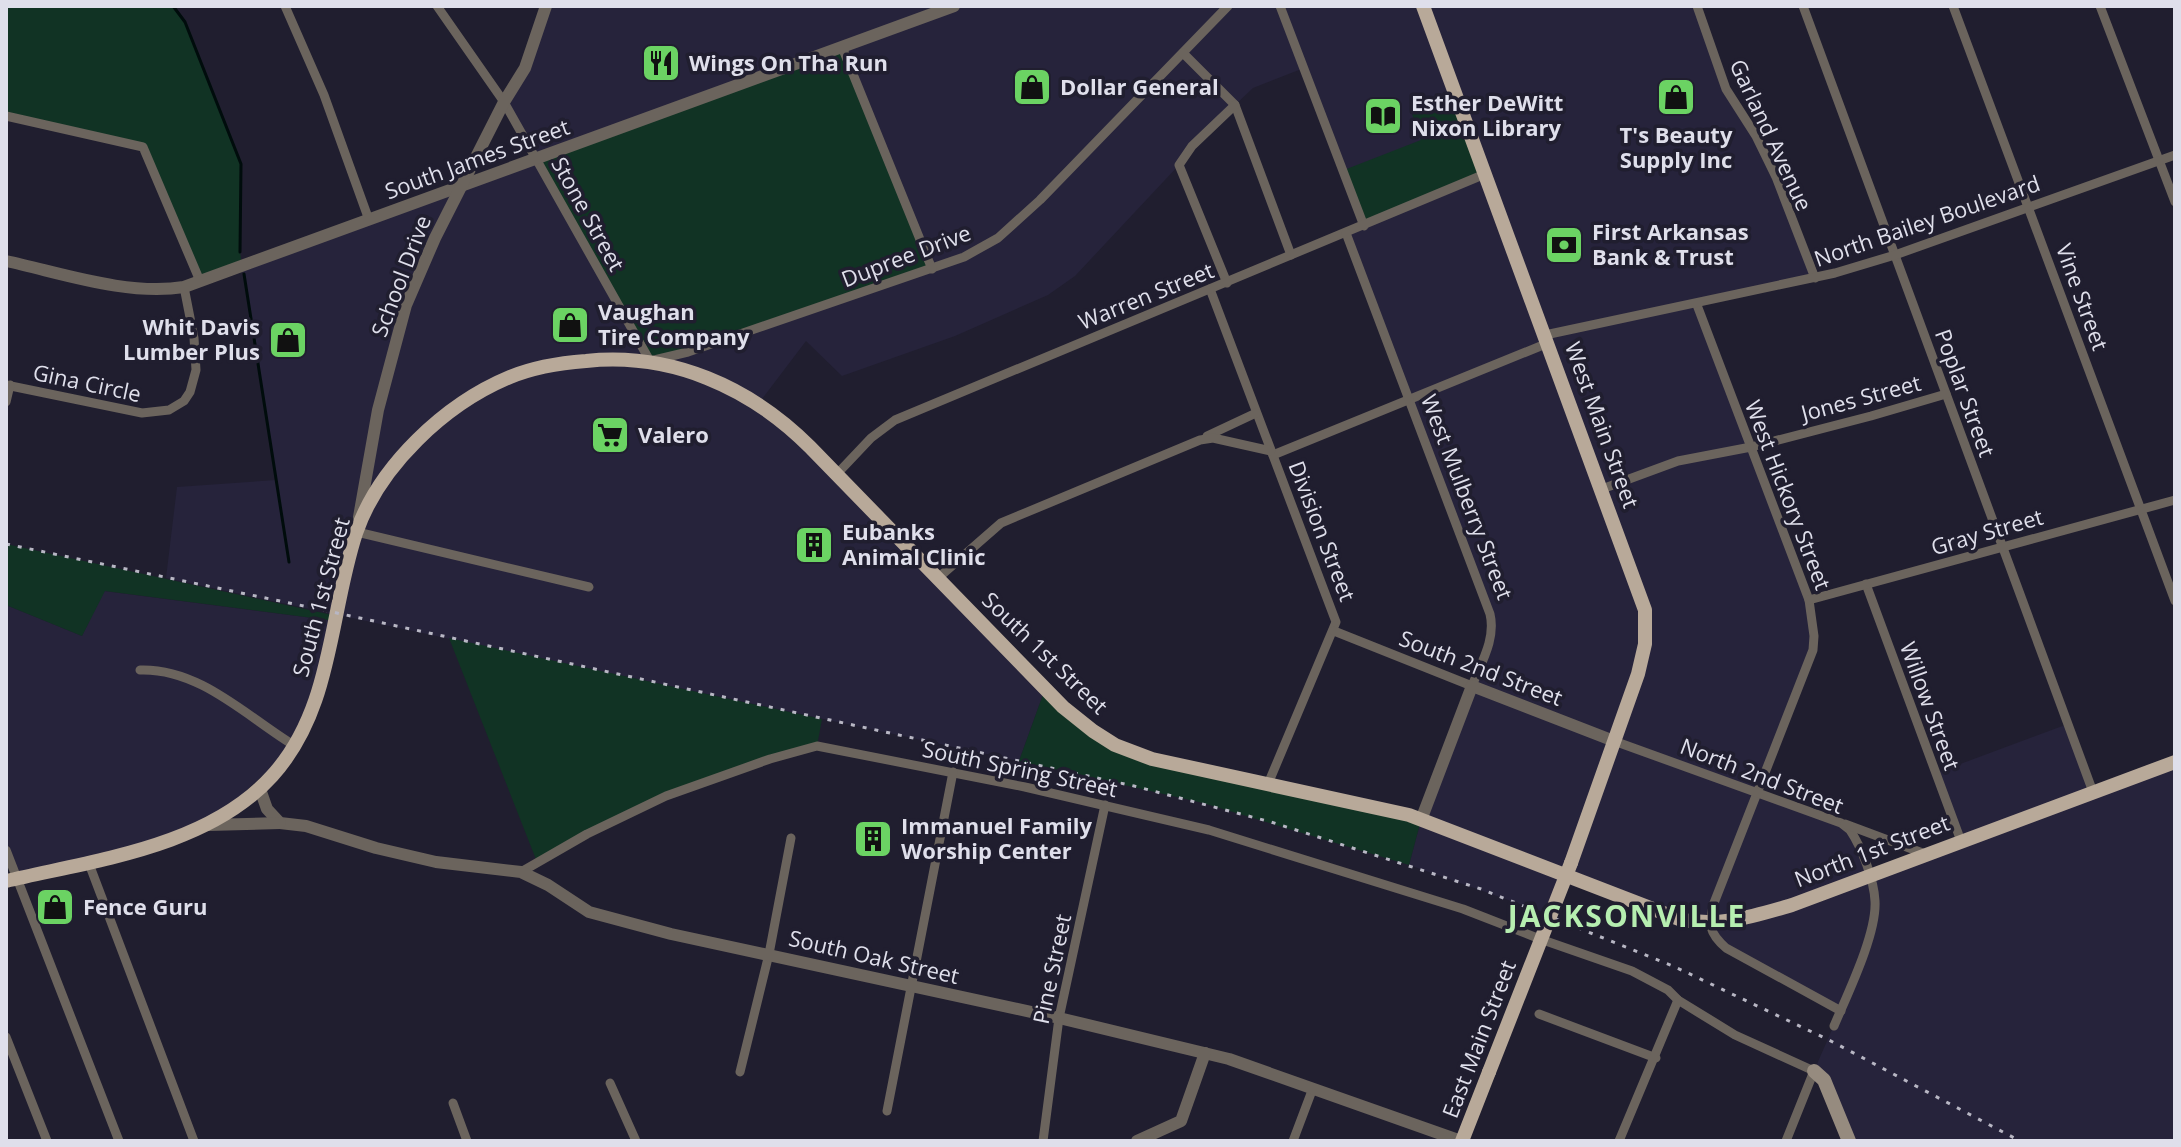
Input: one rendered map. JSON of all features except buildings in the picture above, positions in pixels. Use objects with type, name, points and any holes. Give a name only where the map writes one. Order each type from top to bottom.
[{"type":"main road","name":"West Main Street","points":[[1423,6],[1645,610],[1646,624],[1638,674],[1571,863]]},
{"type":"main road","name":"South 1st Street","points":[[12,880],[163,842],[208,825],[260,789],[295,746],[308,723],[318,695],[357,532],[381,487],[406,452],[447,414],[511,376],[544,366],[621,358],[685,370],[742,393],[790,427],[1063,707],[1104,738],[1152,759],[1384,809],[1421,820],[1581,880]]},
{"type":"main road","name":"North 1st Street","points":[[1581,880],[1679,919],[1709,924],[1792,905],[2175,762]]},
{"type":"main road","name":"East Main Street","points":[[1461,1141],[1571,863]]},
{"type":"main road","points":[[1814,1071],[1824,1080],[1849,1141]]},
{"type":"street","points":[[285,6],[324,95],[369,220]]},
{"type":"street","name":"Stone Street","points":[[437,6],[504,102],[650,361]]},
{"type":"street","name":"School Drive","points":[[357,532],[367,460],[398,334],[419,271],[504,102],[525,68],[546,6]]},
{"type":"street","name":"South James Street","points":[[6,261],[131,288],[184,287],[954,6]]},
{"type":"street","name":"Dupree Drive","points":[[650,361],[688,352],[932,269],[981,249],[1017,222],[1228,6]]},
{"type":"street","points":[[1280,6],[1364,226]]},
{"type":"street","name":"Garland Avenue","points":[[1697,6],[1726,89],[1763,150],[1815,278]]},
{"type":"street","name":"Poplar Street","points":[[1803,6],[2093,792]]},
{"type":"street","name":"Vine Street","points":[[1953,6],[2175,601]]},
{"type":"street","points":[[2100,6],[2175,202]]},
{"type":"street","points":[[842,47],[932,269]]},
{"type":"street","points":[[1183,53],[1235,105],[1291,255]]},
{"type":"street","points":[[1227,283],[1179,165],[1192,146],[1235,105]]},
{"type":"street","points":[[6,116],[143,147],[200,281]]},
{"type":"street","name":"North Bailey Boulevard","points":[[1272,453],[1409,399],[1547,339],[1815,278],[1895,255],[2175,155]]},
{"type":"street","name":"Warren Street","points":[[836,475],[871,438],[895,420],[1485,174]]},
{"type":"street","name":"West Mulberry Street","points":[[1346,233],[1491,620],[1491,637],[1421,820]]},
{"type":"street","name":"Gina Circle","points":[[8,385],[142,413],[158,413],[178,405],[190,392],[196,370],[194,338],[184,287]]},
{"type":"street","name":"Division Street","points":[[1210,289],[1334,615],[1334,631],[1268,784]]},
{"type":"street","name":"West Hickory Street","points":[[1697,305],[1809,600],[1814,636],[1813,650],[1714,903],[1709,924]]},
{"type":"street","points":[[6,402],[8,385]]},
{"type":"street","name":"Jones Street","points":[[1602,489],[1678,461],[1751,447],[1946,394]]},
{"type":"street","points":[[938,578],[1001,523],[1200,440],[1256,413]]},
{"type":"street","points":[[1200,440],[1213,438],[1272,453]]},
{"type":"street","name":"Gray Street","points":[[1809,600],[2175,500]]},
{"type":"street","points":[[357,532],[589,587]]},
{"type":"street","name":"Willow Street","points":[[1866,584],[1961,841]]},
{"type":"street","name":"South 2nd Street","points":[[1334,631],[1614,741]]},
{"type":"street","points":[[140,670],[168,672],[196,681],[295,746]]},
{"type":"street","name":"North 2nd Street","points":[[1614,741],[1841,823],[1855,837],[1875,899],[1875,914],[1863,955],[1834,1026]]},
{"type":"street","name":"South Spring Street","points":[[521,872],[587,834],[666,796],[770,759],[817,746],[1105,805],[1273,849],[1463,909],[1632,971],[1668,990],[1678,1000],[1735,1035],[1814,1071]]},
{"type":"street","points":[[887,1111],[953,772]]},
{"type":"street","points":[[260,789],[267,809],[280,823]]},
{"type":"street","name":"Pine Street","points":[[1043,1141],[1059,1018],[1105,805]]},
{"type":"street","name":"South Oak Street","points":[[208,825],[280,823],[306,826],[376,848],[436,862],[521,872],[548,885],[589,912],[1205,1053],[1461,1141]]},
{"type":"street","points":[[1841,823],[1928,855]]},
{"type":"street","points":[[740,1072],[769,954],[791,838]]},
{"type":"street","points":[[6,850],[12,880],[119,1141]]},
{"type":"street","points":[[88,861],[194,1141]]},
{"type":"street","points":[[1709,924],[1712,936],[1726,948],[1841,1011]]},
{"type":"street","points":[[1619,1141],[1678,1000]]},
{"type":"street","points":[[1539,1014],[1656,1058]]},
{"type":"street","points":[[6,1037],[47,1141]]},
{"type":"street","points":[[1137,1141],[1181,1121],[1205,1053]]},
{"type":"street","points":[[1786,1141],[1814,1071]]},
{"type":"street","points":[[610,1083],[636,1141]]},
{"type":"street","points":[[1293,1141],[1313,1088]]},
{"type":"street","points":[[453,1103],[467,1141]]},
{"type":"shaded area","points":[[546,6],[1697,6],[1726,89],[1756,136],[1815,278],[1697,305],[1809,600],[1814,636],[1759,792],[1850,830],[1868,875],[1961,841],[1936,773],[2068,724],[2093,792],[2175,762],[2175,1141],[1849,1141],[1814,1071],[1840,1011],[1726,948],[1709,924],[1567,874],[1551,915],[1409,865],[1421,820],[1491,638],[1491,620],[1346,233],[1363,226],[1304,68],[1253,88],[1192,146],[1179,165],[1075,276],[1048,295],[955,336],[842,376],[806,341],[759,403],[1045,689],[1019,761],[166,578],[177,487],[276,480],[242,267],[535,158],[504,102]]},
{"type":"shaded area","points":[[104,591],[336,621],[295,746],[208,825],[17,879],[6,850],[6,605],[82,636]]},
{"type":"green space","points":[[6,6],[173,6],[185,22],[241,164],[242,267],[200,281],[146,150],[6,116]]},
{"type":"green space","points":[[842,47],[932,269],[650,361],[536,158]]},
{"type":"green space","points":[[1457,95],[1485,174],[1365,225],[1344,170],[1421,140],[1412,114]]},
{"type":"green space","points":[[6,544],[337,616],[336,621],[105,591],[82,636],[6,605]]},
{"type":"green space","points":[[449,638],[822,719],[817,746],[666,796],[537,862]]},
{"type":"green space","points":[[1045,689],[1115,745],[1421,820],[1409,865],[1203,803],[1019,761]]},
{"type":"waterway","points":[[173,6],[185,22],[241,164],[240,252]]},
{"type":"waterway","points":[[244,274],[289,562]]},
{"type":"railway","points":[[6,544],[1134,786],[1271,822],[1481,889],[1673,966],[1829,1040],[2020,1141]]},
{"type":"place","name":"Wings On Tha Run","points":[[661,63]]},
{"type":"place","name":"Dollar General","points":[[1032,87]]},
{"type":"place","name":"T's Beauty Supply Inc","points":[[1676,97]]},
{"type":"place","name":"Esther DeWitt Nixon Library","points":[[1383,116]]},
{"type":"place","name":"First Arkansas Bank & Trust","points":[[1564,245]]},
{"type":"place","name":"Vaughan Tire Company","points":[[570,325]]},
{"type":"place","name":"Whit Davis Lumber Plus","points":[[288,340]]},
{"type":"place","name":"Valero","points":[[610,435]]},
{"type":"place","name":"Eubanks Animal Clinic","points":[[814,545]]},
{"type":"place","name":"Immanuel Family Worship Center","points":[[873,839]]},
{"type":"place","name":"Fence Guru","points":[[55,907]]},
{"type":"district","name":"JACKSONVILLE","points":[[1627,917]]}]
